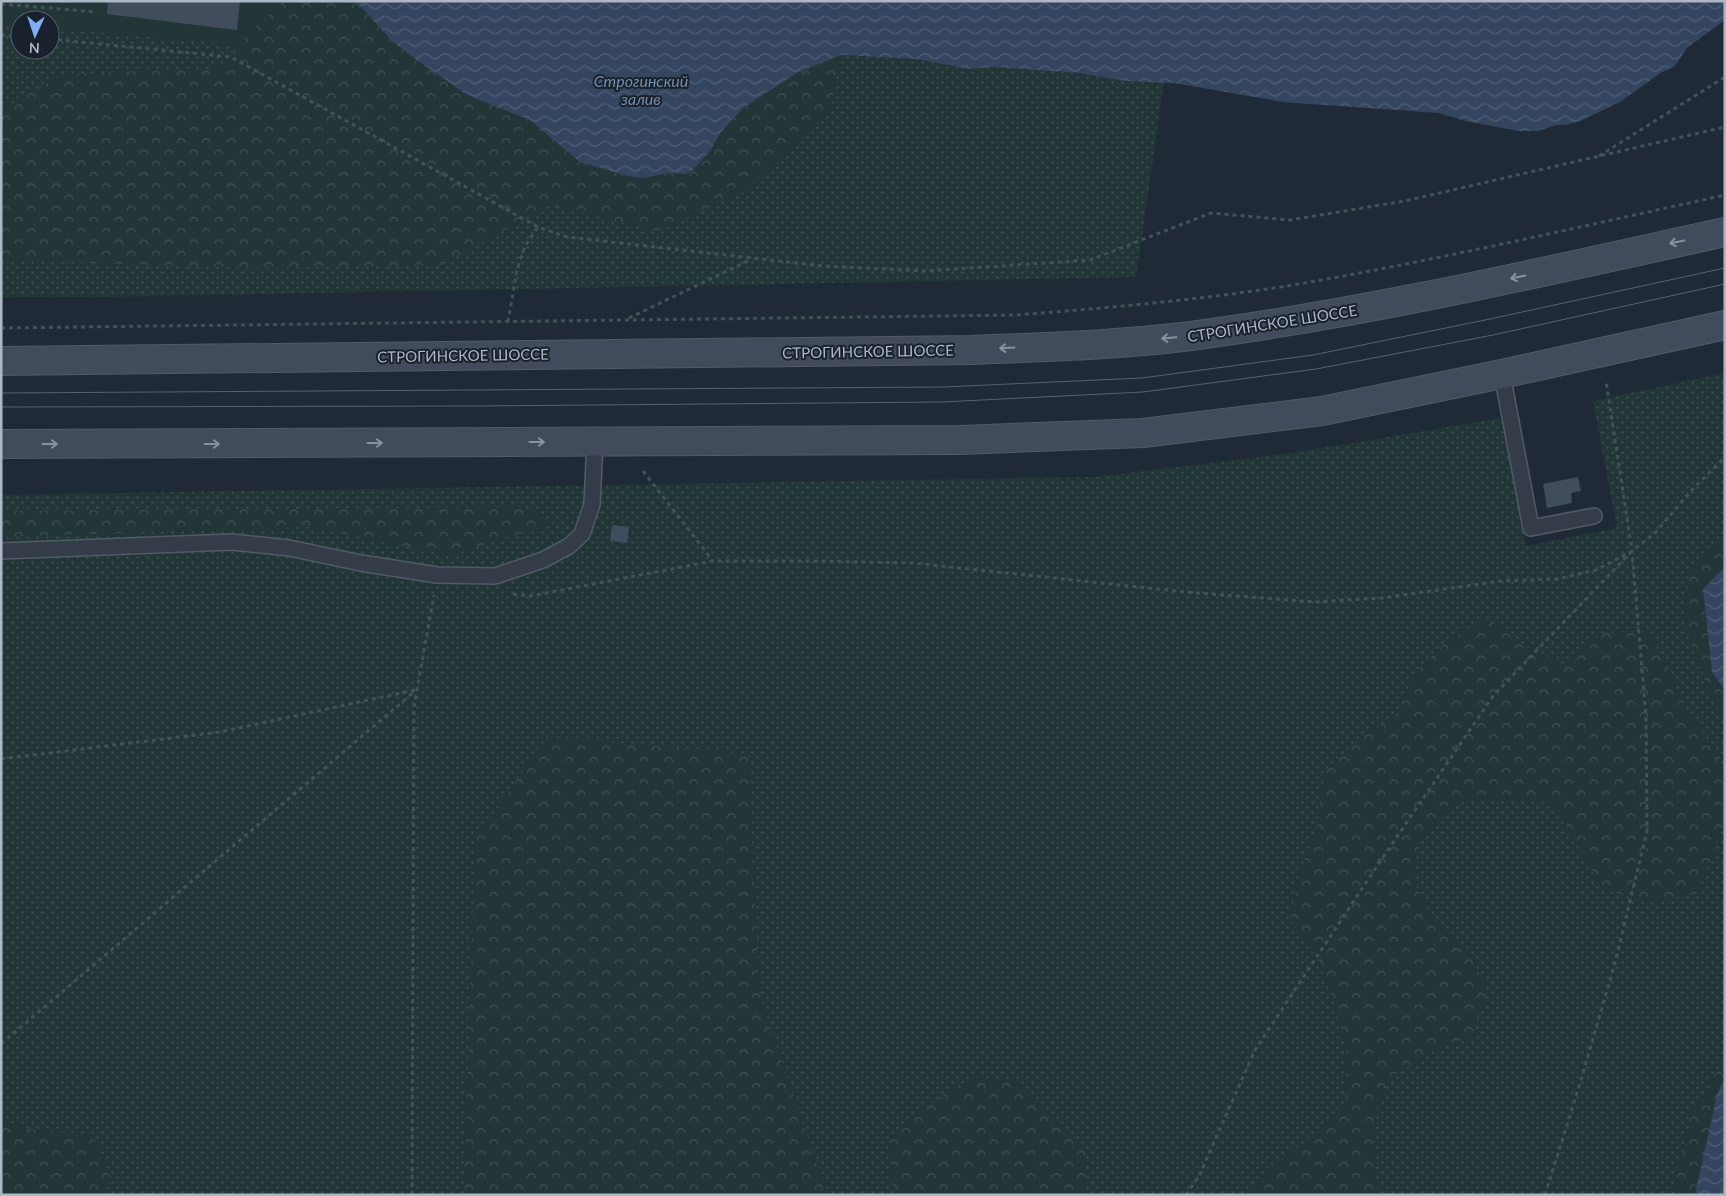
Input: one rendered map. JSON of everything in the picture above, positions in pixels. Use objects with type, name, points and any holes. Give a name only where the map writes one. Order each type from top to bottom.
[{"type":"main road","name":"СТРОГИНСКОЕ ШОССЕ","points":[[1,361],[973,350],[1078,345],[1189,336],[1324,316],[1467,288],[1725,232]]},
{"type":"main road","points":[[1,444],[960,440],[1143,433],[1322,411],[1725,325]]},
{"type":"lane","points":[[1502,374],[1531,528],[1594,516]]},
{"type":"lane","points":[[1,551],[232,542],[289,548],[361,563],[437,575],[495,576],[543,560],[569,546],[582,534],[592,504],[594,442]]},
{"type":"path","points":[[1,4],[97,12]]},
{"type":"path","points":[[60,40],[231,56],[538,227],[567,237],[823,266],[926,271],[1090,260],[1211,214],[1290,220],[1405,201],[1725,127]]},
{"type":"path","points":[[1596,157],[1725,77]]},
{"type":"path","points":[[1,328],[1016,315],[1146,305],[1286,286],[1429,260],[1725,195]]},
{"type":"path","points":[[508,322],[525,246],[538,227]]},
{"type":"path","points":[[626,320],[753,259]]},
{"type":"path","points":[[1544,1195],[1578,1089],[1612,972],[1647,831],[1646,716],[1632,551],[1606,381]]},
{"type":"path","points":[[1186,1195],[1200,1176],[1255,1050],[1493,696],[1632,551],[1655,532],[1690,492],[1725,457]]},
{"type":"path","points":[[643,471],[713,562]]},
{"type":"path","points":[[495,576],[503,589],[514,595],[530,596],[713,562],[913,563],[1185,592],[1314,602],[1382,598],[1501,581],[1558,578],[1596,570],[1632,551]]},
{"type":"path","points":[[412,1195],[414,716],[416,690],[437,575]]},
{"type":"path","points":[[1,759],[220,732],[416,690]]},
{"type":"path","points":[[1,1044],[416,690]]},
{"type":"green space","points":[[1,1],[356,1],[407,53],[467,95],[757,98],[797,73],[841,55],[917,59],[968,69],[995,67],[1078,73],[1125,81],[1164,82],[1136,277],[101,297],[1,297]]},
{"type":"green space","points":[[1,1],[284,1],[236,45],[60,29],[60,10],[10,10],[10,24],[1,23]]},
{"type":"green space","points":[[101,1],[356,1],[391,40],[467,95],[530,120],[580,162],[628,176],[644,178],[668,173],[686,174],[710,151],[721,132],[743,108],[797,73],[841,55],[831,106],[744,192],[658,231],[549,205],[442,265],[251,268],[1,260],[1,110],[63,74],[207,69],[231,57],[235,46]]},
{"type":"green space","points":[[1725,373],[1725,536],[1703,553],[1686,601],[1685,616],[1688,633],[1715,703],[1725,717],[1725,777],[1718,753],[1690,717],[1649,632],[1602,633],[1565,666],[1522,645],[1486,617],[1446,642],[1417,671],[1398,713],[1357,740],[1322,774],[1318,827],[1300,871],[1290,919],[1318,960],[1336,1007],[1347,1055],[1345,1102],[1316,1138],[1275,1160],[1246,1195],[1084,1195],[1086,1148],[1049,1120],[1020,1081],[890,1140],[893,1195],[827,1195],[759,993],[748,755],[475,841],[464,1195],[102,1195],[111,1177],[93,1135],[30,1129],[1,1120],[1,495],[1095,477],[1293,453],[1502,418],[1526,546],[1617,528],[1593,401]]},
{"type":"green space","points":[[524,507],[555,523],[449,555],[309,527],[1,537],[1,511]]},
{"type":"green space","points":[[1725,536],[1725,566],[1703,589],[1712,672],[1725,690],[1725,717],[1716,706],[1710,693],[1692,645],[1686,625],[1685,608],[1689,581],[1698,560],[1708,548]]},
{"type":"green space","points":[[1486,617],[1522,645],[1565,666],[1602,633],[1649,632],[1690,717],[1718,753],[1725,777],[1725,819],[1717,845],[1696,894],[1648,903],[1602,888],[1553,803],[1503,799],[1454,802],[1420,836],[1414,881],[1434,923],[1470,952],[1488,993],[1472,1036],[1427,1053],[1389,1080],[1372,1124],[1374,1170],[1380,1195],[1246,1195],[1275,1160],[1316,1138],[1345,1102],[1347,1055],[1336,1007],[1318,960],[1290,919],[1300,871],[1318,827],[1322,774],[1357,740],[1398,713],[1417,671],[1446,642]]},
{"type":"green space","points":[[547,737],[748,754],[759,993],[827,1195],[464,1195],[475,841]]},
{"type":"green space","points":[[1503,799],[1553,803],[1602,888],[1717,845],[1725,819],[1725,1060],[1712,1079],[1706,1095],[1689,1113],[1690,1131],[1684,1143],[1674,1179],[1675,1195],[1380,1195],[1374,1170],[1372,1124],[1389,1080],[1427,1053],[1472,1036],[1470,952],[1434,923],[1413,881],[1420,836],[1454,802]]},
{"type":"green space","points":[[1725,1060],[1725,1078],[1717,1094],[1695,1195],[1675,1195],[1674,1179],[1684,1143],[1690,1131],[1689,1113],[1706,1095],[1712,1079]]},
{"type":"green space","points":[[973,1077],[1020,1081],[1049,1120],[1086,1148],[1084,1195],[893,1195],[890,1140],[927,1106]]},
{"type":"green space","points":[[1,1120],[30,1129],[93,1135],[111,1177],[102,1195],[1,1195]]},
{"type":"water","name":"Строгинский залив","points":[[356,1],[1725,1],[1725,20],[1687,48],[1674,67],[1662,72],[1620,102],[1580,121],[1566,125],[1556,125],[1538,131],[1519,131],[1465,121],[1439,113],[1283,102],[1174,83],[1125,81],[1078,73],[995,67],[968,69],[917,59],[841,55],[797,73],[743,108],[721,132],[710,151],[692,171],[686,174],[668,173],[644,178],[628,176],[580,162],[530,120],[467,95],[391,40]]},
{"type":"water","points":[[1725,566],[1725,690],[1712,672],[1703,589]]},
{"type":"water","points":[[1725,1078],[1725,1195],[1695,1195],[1717,1094]]},
{"type":"building","points":[[108,1],[240,1],[237,30],[107,14]]},
{"type":"building","points":[[1578,477],[1581,491],[1571,493],[1572,503],[1547,508],[1543,484]]},
{"type":"building","points":[[612,525],[629,527],[627,543],[610,541]]},
{"type":"tram line","points":[[1,393],[943,387],[1142,378],[1313,355],[1725,268]]},
{"type":"tram line","points":[[1,407],[477,406],[942,402],[1143,392],[1316,369],[1493,335],[1725,284]]}]
